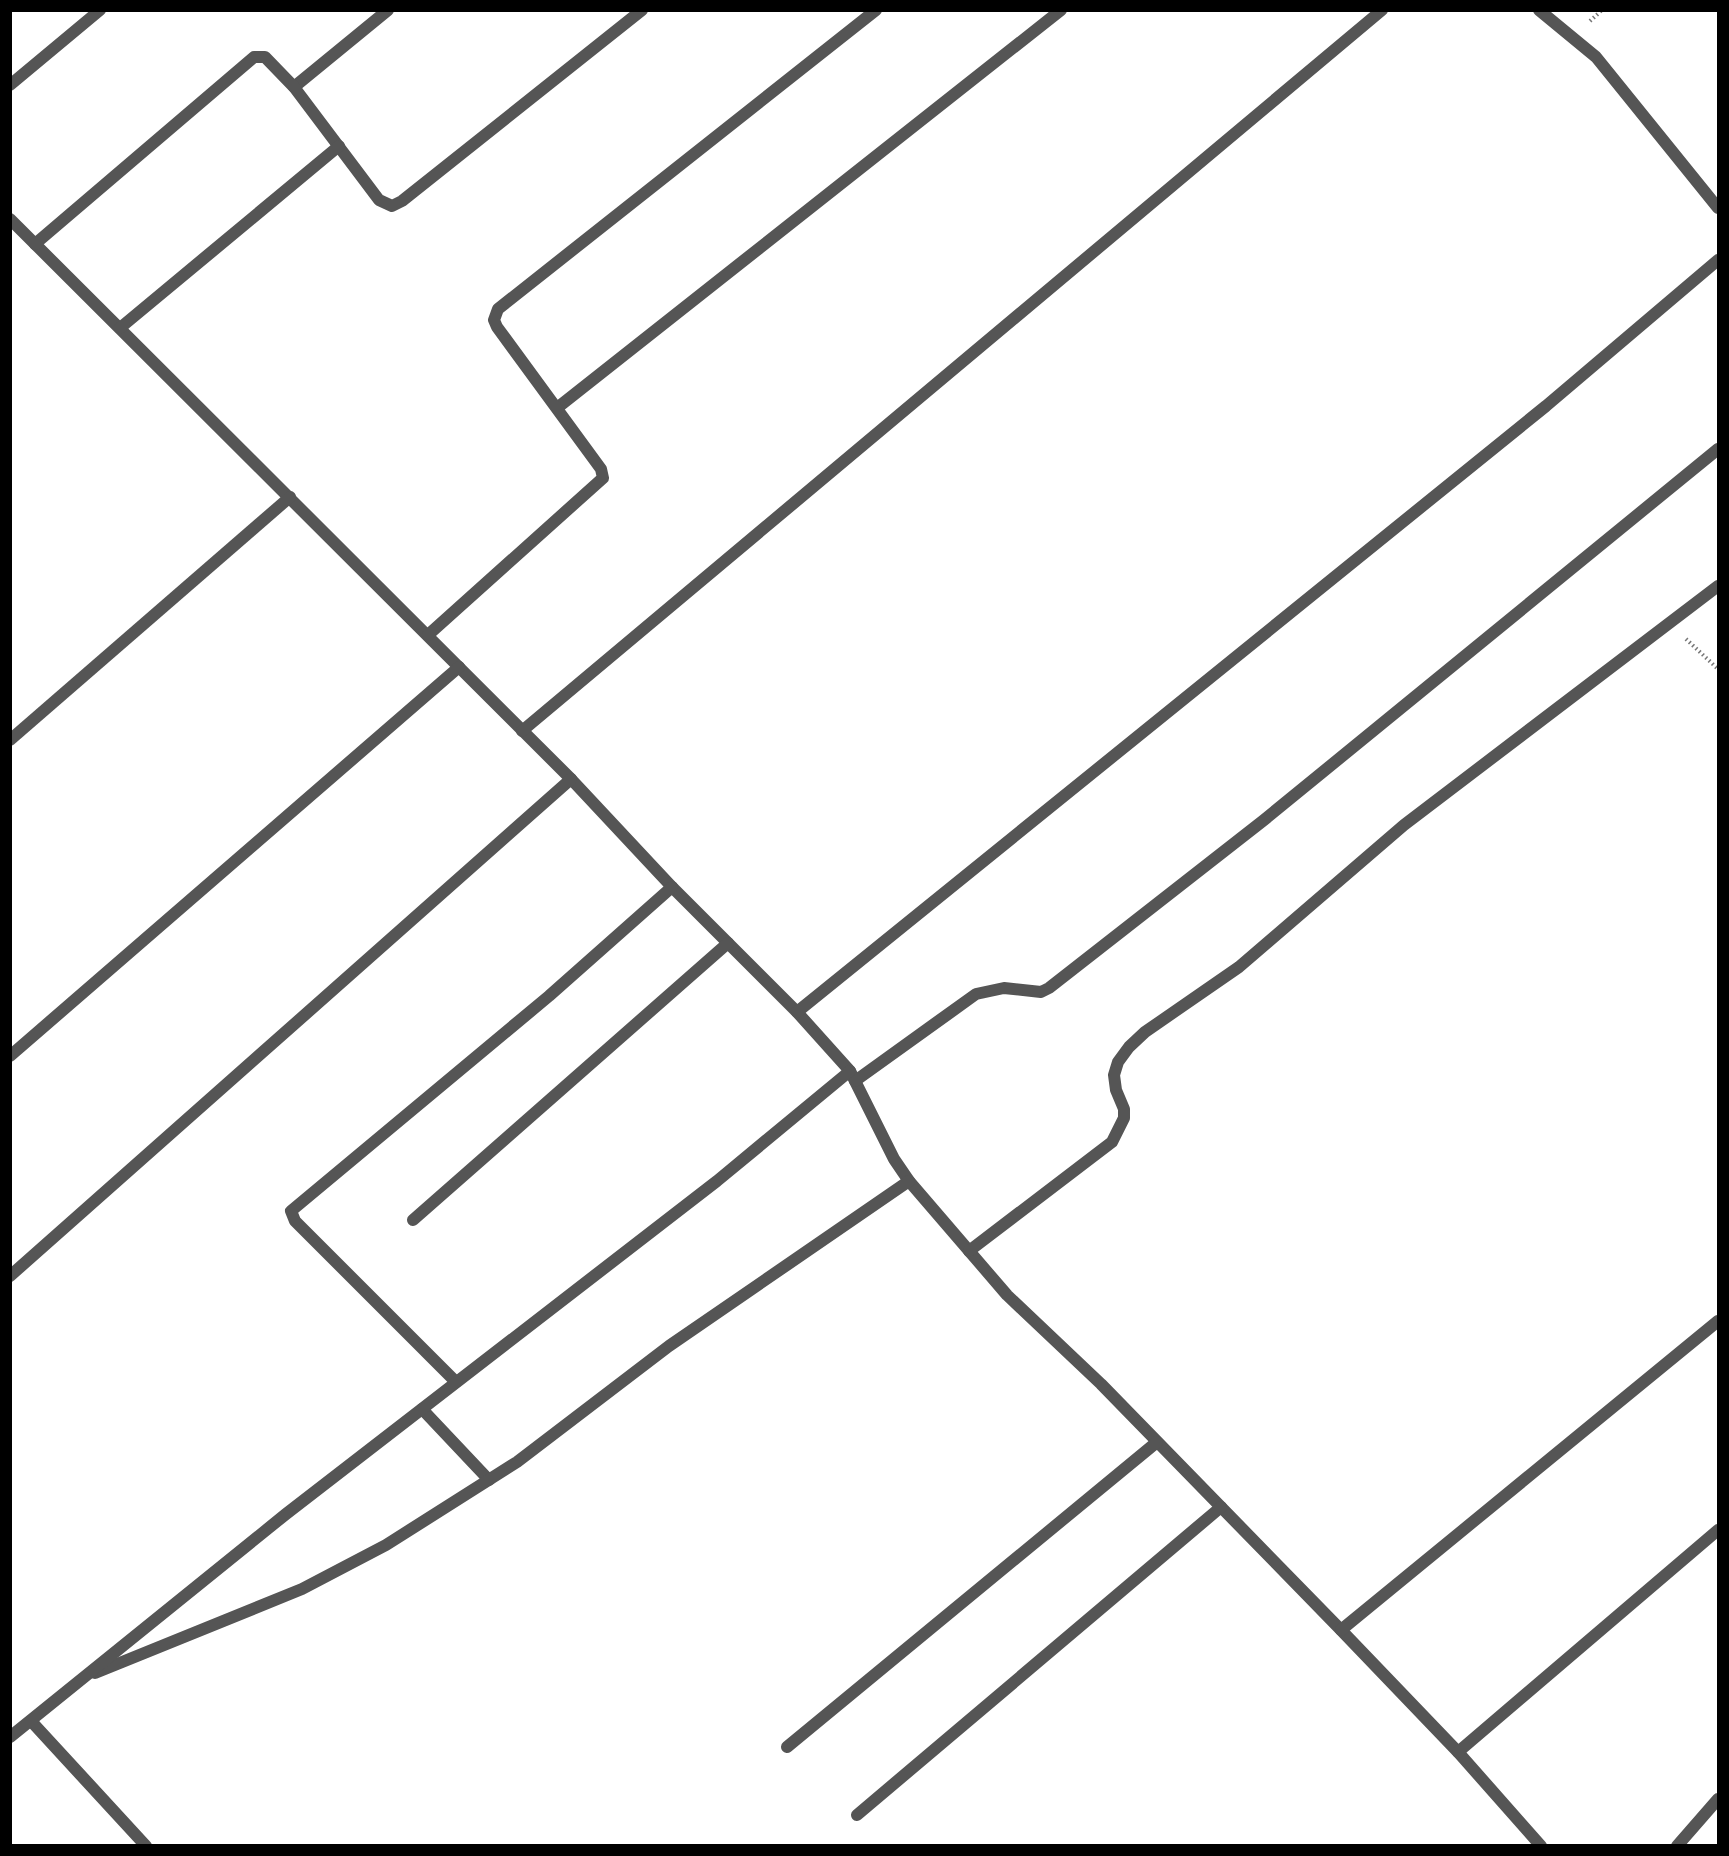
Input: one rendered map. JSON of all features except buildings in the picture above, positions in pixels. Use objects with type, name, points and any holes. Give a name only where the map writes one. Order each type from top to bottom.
[{"type":"street","points":[[10,85],[100,10]]},
{"type":"street","points":[[294,87],[388,10]]},
{"type":"street","points":[[35,244],[249,59],[257,56],[265,57],[294,87],[379,200],[386,205],[397,204],[642,10]]},
{"type":"street","points":[[428,635],[601,482],[602,469],[497,327],[494,320],[498,309],[876,10]]},
{"type":"street","points":[[557,408],[1061,10]]},
{"type":"street","points":[[522,730],[1382,10]]},
{"type":"street","points":[[1539,10],[1596,57],[1719,207]]},
{"type":"street","points":[[120,328],[339,146]]},
{"type":"street","points":[[10,219],[571,779],[672,886],[797,1012],[852,1076],[894,1159],[909,1180],[1007,1295],[1221,1507],[1341,1630],[1458,1752],[1541,1845]]},
{"type":"street","points":[[797,1012],[1537,413],[1719,260]]},
{"type":"street","points":[[10,1737],[286,1514],[852,1076],[976,994],[1004,988],[1041,992],[1049,988],[1263,820],[1719,449]]},
{"type":"street","points":[[10,740],[290,497]]},
{"type":"street","points":[[969,1251],[1112,1142],[1124,1118],[1124,1108],[1116,1090],[1114,1075],[1119,1062],[1137,1040],[1239,967],[1404,825],[1719,586]]},
{"type":"street","points":[[10,1056],[459,667]]},
{"type":"street","points":[[10,1276],[571,779]]},
{"type":"street","points":[[456,1382],[294,1221],[291,1211],[549,996],[672,886]]},
{"type":"street","points":[[413,1220],[728,943]]},
{"type":"street","points":[[83,1678],[302,1588],[386,1545],[518,1462],[669,1346],[909,1180]]},
{"type":"street","points":[[1341,1630],[1719,1321]]},
{"type":"street","points":[[422,1409],[489,1480]]},
{"type":"street","points":[[787,1747],[1157,1443]]},
{"type":"street","points":[[857,1815],[1221,1507]]},
{"type":"street","points":[[1458,1752],[1719,1530]]},
{"type":"street","points":[[31,1721],[146,1845]]},
{"type":"street","points":[[1677,1845],[1719,1799]]},
{"type":"path","points":[[1669,625],[1719,669]]}]
